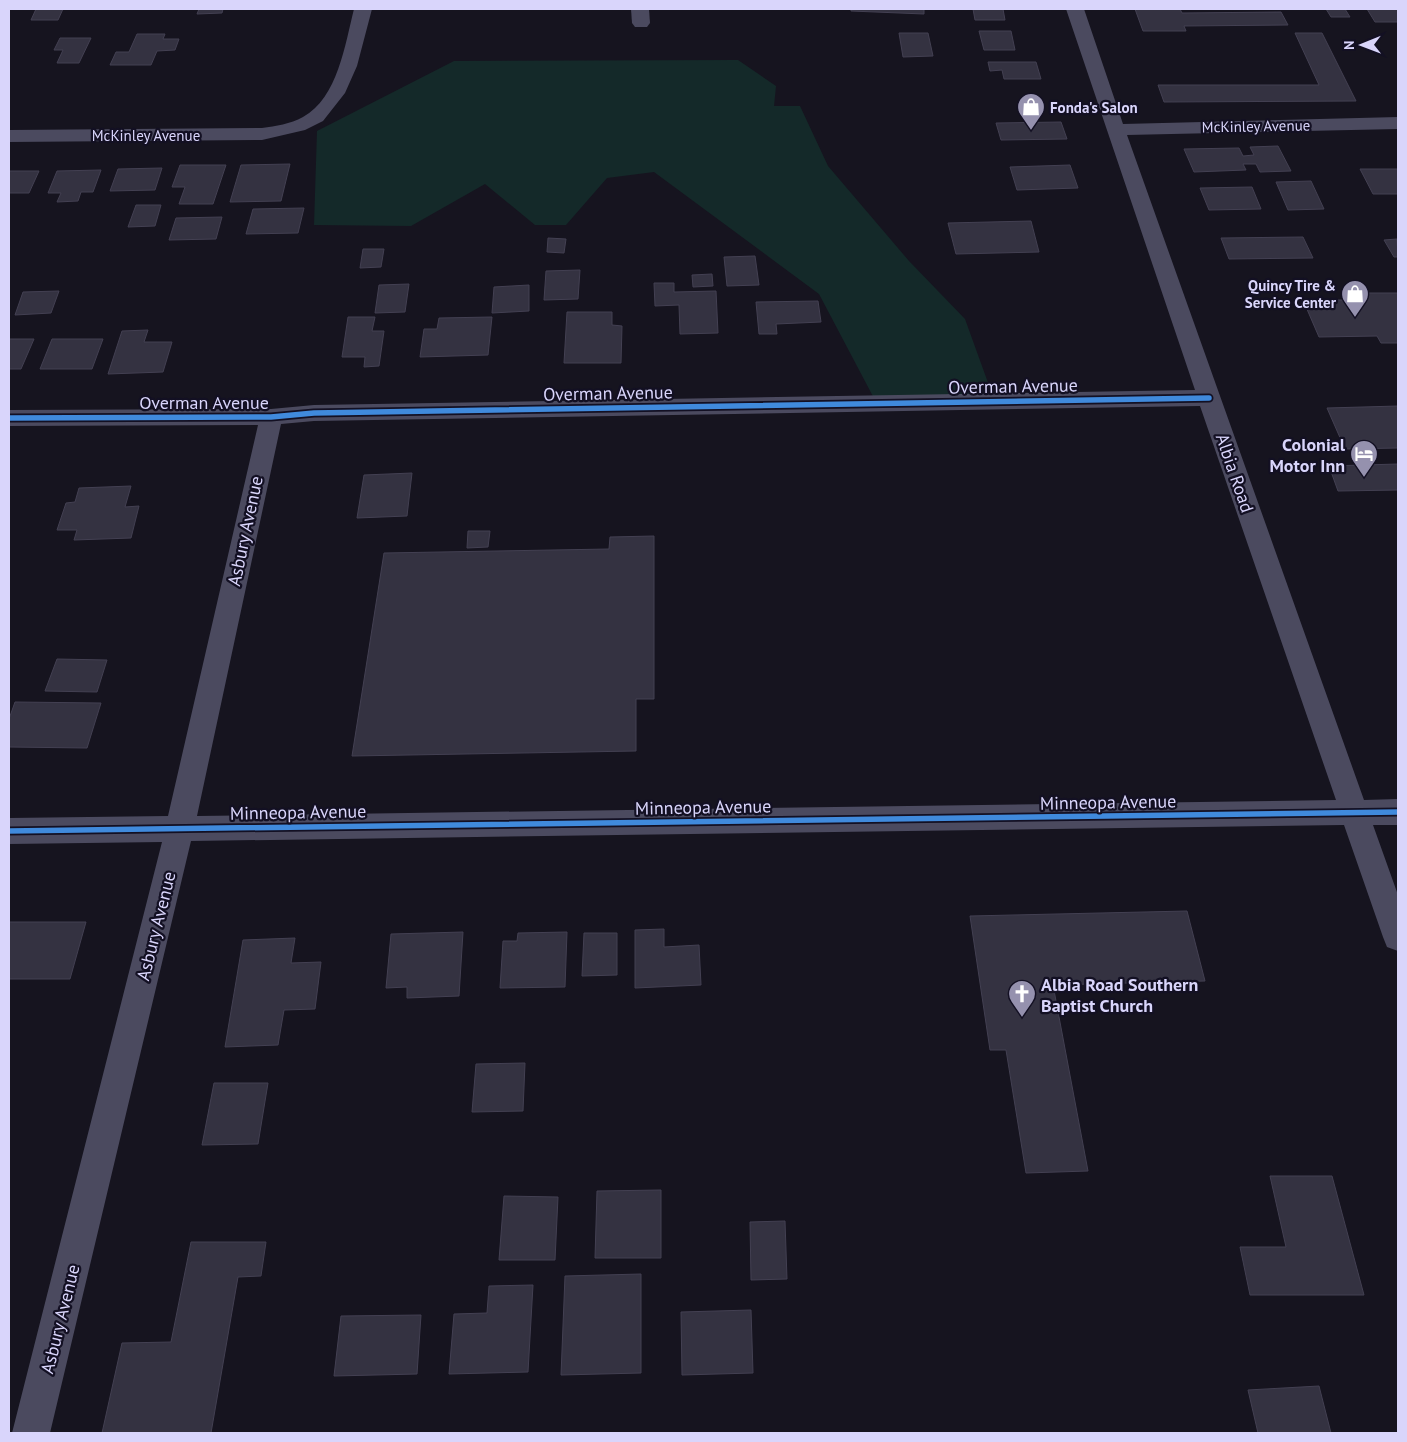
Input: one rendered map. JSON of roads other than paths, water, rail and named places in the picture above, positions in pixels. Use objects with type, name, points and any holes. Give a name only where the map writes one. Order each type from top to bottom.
[{"type":"street","name":"McKinley Avenue","points":[[9,136],[262,134],[283,131],[315,118],[336,91],[348,72],[362,9]]},
{"type":"street","name":"Albia Road","points":[[1075,9],[1115,130],[1398,937]]},
{"type":"street","name":"McKinley Avenue","points":[[1115,130],[1398,123]]},
{"type":"street","name":"Overman Avenue","points":[[9,418],[271,417],[314,413],[1209,398]]},
{"type":"street","name":"Asbury Avenue","points":[[32,1433],[180,828],[271,417]]},
{"type":"street","name":"Minneopa Avenue","points":[[9,831],[1398,812]]},
{"type":"place","name":"Fonda's Salon","points":[[1031,131]]},
{"type":"place","name":"Quincy Tire & Service Center","points":[[1355,318]]},
{"type":"place","name":"Colonial Motor Inn","points":[[1364,478]]},
{"type":"place","name":"Albia Road Southern Baptist Church","points":[[1022,1018]]}]
